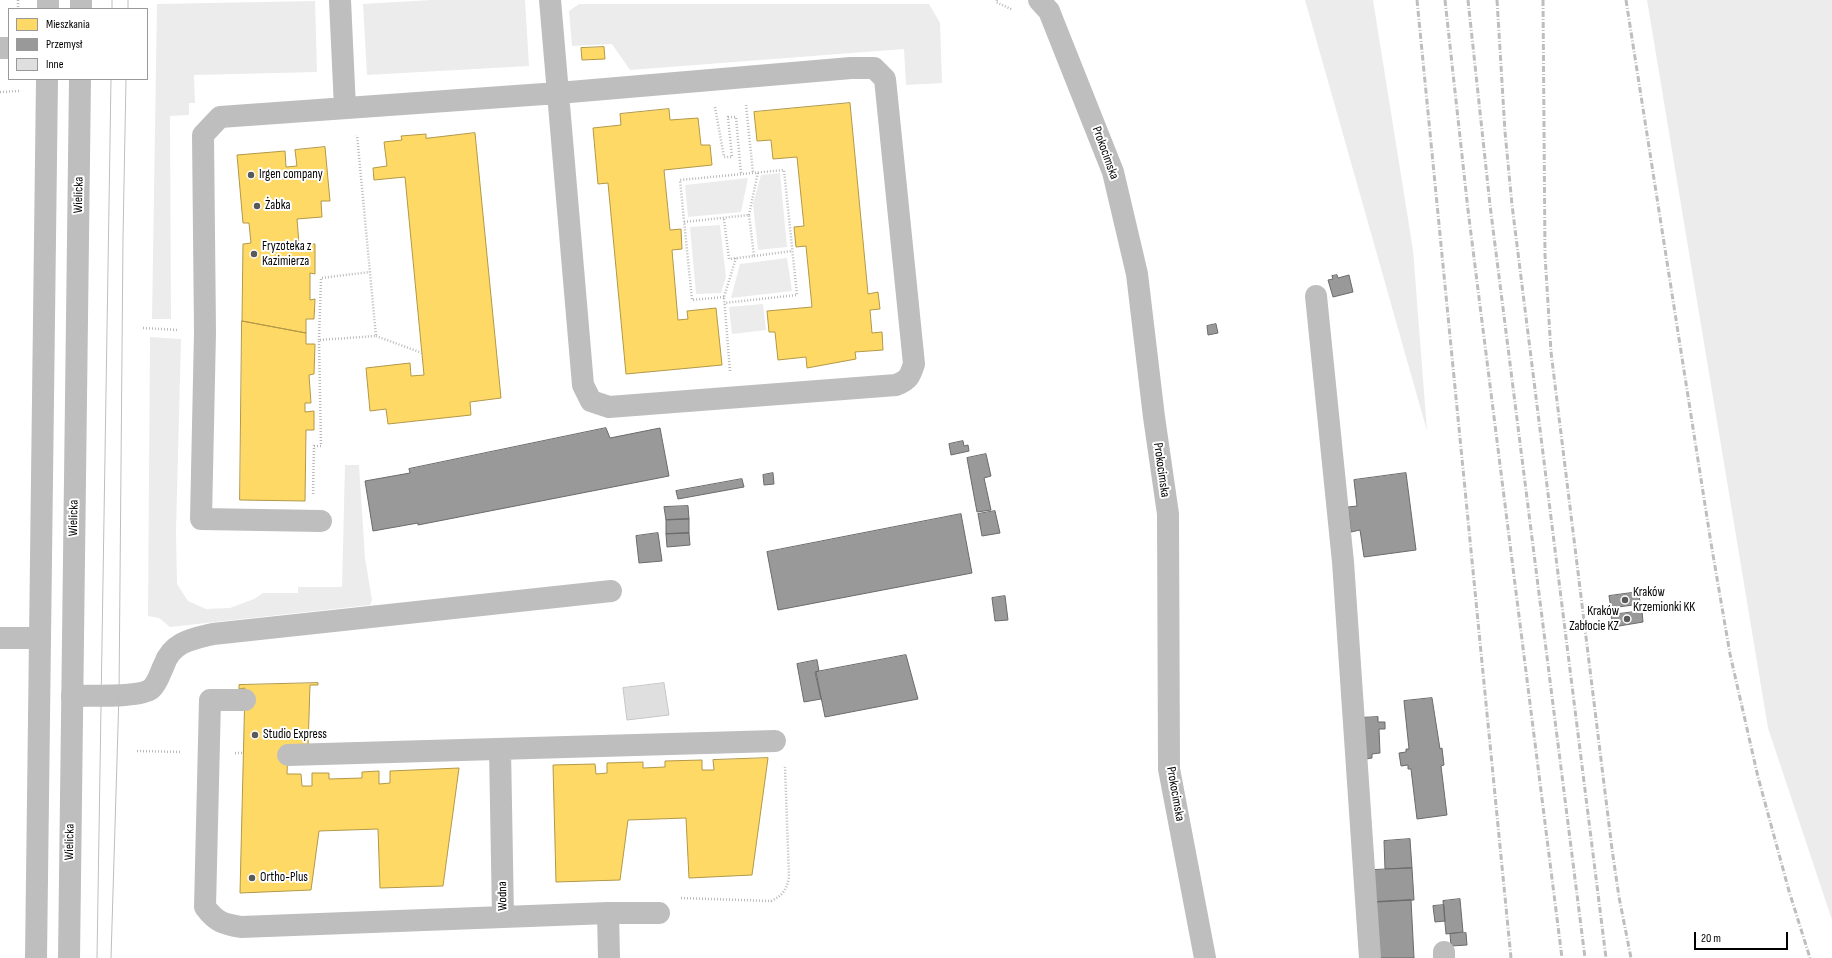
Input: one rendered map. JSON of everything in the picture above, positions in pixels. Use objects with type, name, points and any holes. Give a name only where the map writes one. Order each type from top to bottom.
[{"type":"main road","points":[[340,0],[349,107]]},
{"type":"main road","points":[[317,521],[201,519],[205,332],[203,135],[220,117],[558,93],[851,68],[874,68],[885,79],[914,364],[911,373],[906,381],[896,385],[609,407],[591,401],[583,385],[558,93],[550,0]]},
{"type":"main road","name":"Prokocimska","points":[[1039,0],[1049,11],[1114,172],[1137,274],[1154,417],[1168,514],[1169,768],[1205,958]]},
{"type":"main road","points":[[36,958],[47,80]]},
{"type":"main road","name":"Wielicka","points":[[69,958],[80,80]]},
{"type":"main road","points":[[1316,296],[1343,562],[1370,958]]},
{"type":"main road","points":[[72,696],[138,694],[150,689],[158,681],[165,660],[184,641],[213,634],[611,591]]},
{"type":"main road","points":[[0,638],[39,638]]},
{"type":"main road","points":[[245,700],[210,700],[205,907],[212,918],[225,924],[241,927],[503,917]]},
{"type":"main road","points":[[288,754],[775,741]]},
{"type":"main road","name":"Wodna","points":[[500,749],[503,917],[659,913]]},
{"type":"main road","points":[[608,914],[609,958]]},
{"type":"path","points":[[997,0],[996,2],[1018,14]]},
{"type":"path","points":[[0,92],[19,91]]},
{"type":"path","points":[[714,104],[724,157],[732,157],[728,117],[736,116],[741,174]]},
{"type":"path","points":[[349,107],[370,272],[376,336]]},
{"type":"path","points":[[746,110],[753,173]]},
{"type":"path","points":[[724,297],[692,300],[680,180],[784,170],[797,295],[724,303]]},
{"type":"path","points":[[754,256],[749,215],[758,172]]},
{"type":"path","points":[[684,222],[724,219],[749,215]]},
{"type":"path","points":[[724,219],[729,259],[792,251]]},
{"type":"path","points":[[732,397],[724,297],[736,258]]},
{"type":"path","points":[[317,521],[314,446],[322,446],[319,340],[321,278],[370,272]]},
{"type":"path","points":[[142,328],[205,332]]},
{"type":"path","points":[[319,340],[376,336],[422,353]]},
{"type":"path","points":[[659,913],[658,897],[771,901],[780,897],[787,888],[789,877],[784,752],[775,741]]},
{"type":"shaded area","points":[[432,0],[525,0],[529,66],[367,75],[363,4]]},
{"type":"shaded area","points":[[1305,0],[1373,0],[1413,250],[1427,431]]},
{"type":"shaded area","points":[[1647,0],[1832,0],[1832,920],[1768,728]]},
{"type":"shaded area","points":[[315,1],[317,72],[194,75],[195,103],[189,103],[189,115],[170,116],[171,319],[152,319],[157,4]]},
{"type":"shaded area","points":[[579,4],[929,4],[940,23],[942,83],[906,85],[904,49],[630,70],[612,44],[572,46],[569,11]]},
{"type":"shaded area","points":[[780,173],[787,247],[758,250],[753,204],[761,175]]},
{"type":"shaded area","points":[[748,178],[741,212],[688,217],[685,185]]},
{"type":"shaded area","points":[[720,225],[726,277],[721,293],[696,294],[690,227]]},
{"type":"shaded area","points":[[787,258],[792,291],[731,298],[740,264]]},
{"type":"shaded area","points":[[763,304],[766,330],[732,334],[729,307]]},
{"type":"shaded area","points":[[150,337],[181,339],[176,533],[177,584],[188,601],[206,609],[230,608],[254,599],[263,593],[298,593],[298,587],[342,587],[345,465],[359,465],[365,558],[372,600],[370,605],[170,627],[159,618],[148,616]]},
{"type":"building: Mieszkania","points":[[604,47],[605,59],[582,60],[581,48]]},
{"type":"building: Mieszkania","points":[[850,103],[868,294],[878,292],[880,309],[870,310],[872,333],[882,332],[883,350],[855,352],[856,359],[807,368],[806,357],[778,360],[775,332],[769,332],[767,311],[812,307],[806,246],[796,247],[794,227],[804,226],[797,157],[773,159],[771,140],[757,141],[754,112]]},
{"type":"building: Mieszkania","points":[[669,109],[670,120],[698,118],[701,145],[710,145],[712,165],[664,170],[670,230],[681,229],[682,249],[672,250],[678,320],[688,319],[687,311],[716,308],[722,365],[626,374],[608,183],[598,184],[593,128],[621,125],[620,114]]},
{"type":"building: Mieszkania","points":[[475,133],[501,398],[470,402],[471,415],[388,424],[386,409],[370,411],[366,368],[410,363],[411,376],[424,375],[405,177],[374,180],[373,168],[387,166],[384,142],[402,140],[401,136],[426,134],[426,138]]},
{"type":"building: Mieszkania","points":[[325,147],[330,201],[321,201],[322,217],[297,219],[299,244],[315,244],[315,274],[310,273],[310,300],[315,299],[314,319],[306,319],[306,333],[242,321],[243,244],[251,243],[249,223],[243,223],[237,155],[285,151],[286,167],[297,166],[295,150]]},
{"type":"building: Mieszkania","points":[[242,321],[306,333],[306,344],[315,344],[314,374],[309,375],[311,403],[305,403],[305,412],[314,411],[314,430],[306,430],[305,501],[240,500]]},
{"type":"building: Mieszkania","points":[[318,683],[318,685],[310,685],[308,747],[288,748],[287,774],[301,774],[302,786],[312,786],[312,773],[329,773],[329,779],[362,778],[362,772],[379,771],[379,784],[390,783],[390,771],[459,768],[443,886],[380,888],[378,829],[319,831],[311,890],[240,893],[245,688],[239,689],[239,685]]},
{"type":"building: Mieszkania","points":[[768,758],[752,875],[689,878],[686,818],[628,820],[620,880],[556,882],[553,765],[595,764],[596,774],[607,773],[607,763],[643,762],[643,768],[665,767],[665,761],[702,760],[702,770],[714,770],[713,760]]},
{"type":"building: Przemysł","points":[[1337,275],[1338,278],[1349,275],[1353,292],[1333,297],[1328,280],[1333,279],[1332,276]]},
{"type":"building: Przemysł","points":[[1216,324],[1218,333],[1208,335],[1207,326]]},
{"type":"building: Przemysł","points":[[606,428],[610,438],[660,428],[669,476],[418,525],[418,523],[373,531],[365,481],[410,473],[409,469]]},
{"type":"building: Przemysł","points":[[963,441],[964,446],[968,445],[969,451],[951,455],[949,444]]},
{"type":"building: Przemysł","points":[[986,454],[991,476],[984,478],[991,510],[977,512],[967,458]]},
{"type":"building: Przemysł","points":[[773,473],[774,484],[764,485],[763,475]]},
{"type":"building: Przemysł","points":[[1406,473],[1416,550],[1364,557],[1360,530],[1351,532],[1348,507],[1357,506],[1354,480]]},
{"type":"building: Przemysł","points":[[742,479],[744,487],[678,499],[676,491]]},
{"type":"building: Przemysł","points":[[688,506],[689,519],[666,520],[664,507]]},
{"type":"building: Przemysł","points":[[995,511],[1000,533],[982,536],[978,514]]},
{"type":"building: Przemysł","points":[[961,514],[972,573],[778,610],[767,552]]},
{"type":"building: Przemysł","points":[[689,519],[689,533],[666,534],[666,520]]},
{"type":"building: Przemysł","points":[[658,533],[662,561],[639,563],[636,536]]},
{"type":"building: Przemysł","points":[[689,533],[690,545],[667,547],[666,534]]},
{"type":"building: Przemysł","name":"Kraków Krzemionki KK","points":[[1639,592],[1640,604],[1611,608],[1609,596]]},
{"type":"building: Przemysł","points":[[1005,596],[1008,620],[995,621],[992,598]]},
{"type":"building: Przemysł","name":"Kraków Zabłocie KZ","points":[[1642,611],[1643,622],[1613,627],[1611,615]]},
{"type":"building: Przemysł","points":[[906,655],[918,699],[825,717],[816,672]]},
{"type":"building: Przemysł","points":[[817,660],[819,671],[815,672],[821,699],[804,702],[797,664]]},
{"type":"building: Przemysł","points":[[1432,698],[1440,749],[1442,748],[1444,765],[1441,766],[1447,815],[1417,819],[1411,769],[1408,769],[1408,765],[1401,766],[1399,753],[1406,752],[1406,749],[1409,749],[1404,701]]},
{"type":"building: Przemysł","points":[[1378,717],[1378,722],[1385,722],[1385,729],[1379,729],[1380,753],[1372,754],[1372,758],[1366,759],[1359,718]]},
{"type":"building: Przemysł","points":[[1410,839],[1412,868],[1385,869],[1384,841]]},
{"type":"building: Przemysł","points":[[1412,868],[1414,900],[1376,902],[1374,870]]},
{"type":"building: Przemysł","points":[[1460,899],[1463,932],[1446,934],[1443,901]]},
{"type":"building: Przemysł","points":[[1411,900],[1414,958],[1377,958],[1376,902]]},
{"type":"building: Przemysł","points":[[1444,905],[1445,921],[1435,922],[1433,906]]},
{"type":"building: Przemysł","points":[[1466,933],[1467,945],[1451,946],[1450,934]]},
{"type":"building: Inne","points":[[664,683],[669,715],[627,720],[623,688]]},
{"type":"tram line","points":[[112,0],[112,8]]},
{"type":"tram line","points":[[128,0],[128,8]]},
{"type":"tram line","points":[[97,958],[111,80]]},
{"type":"tram line","points":[[111,958],[119,694],[126,80]]},
{"type":"railway","points":[[1417,0],[1511,958]]},
{"type":"railway","points":[[1445,0],[1468,210],[1562,958]]},
{"type":"railway","points":[[1468,0],[1490,205],[1585,958]]},
{"type":"railway","points":[[1497,0],[1505,132],[1512,205],[1606,958]]},
{"type":"railway","points":[[1543,0],[1545,255],[1551,352],[1612,849],[1619,897],[1631,958]]},
{"type":"railway","points":[[1626,0],[1711,543],[1730,654],[1758,777],[1789,891],[1810,958]]},
{"type":"place","name":"Irgen company","points":[[251,175]]},
{"type":"place","name":"Żabka","points":[[257,206]]},
{"type":"place","name":"Fryzoteka z Kazimierza","points":[[254,254]]},
{"type":"place","name":"Kraków Krzemionki KK","points":[[1625,600]]},
{"type":"place","name":"Kraków Zabłocie KZ","points":[[1627,619]]},
{"type":"place","name":"Studio Express","points":[[255,735]]},
{"type":"place","name":"Ortho-Plus","points":[[252,878]]}]
